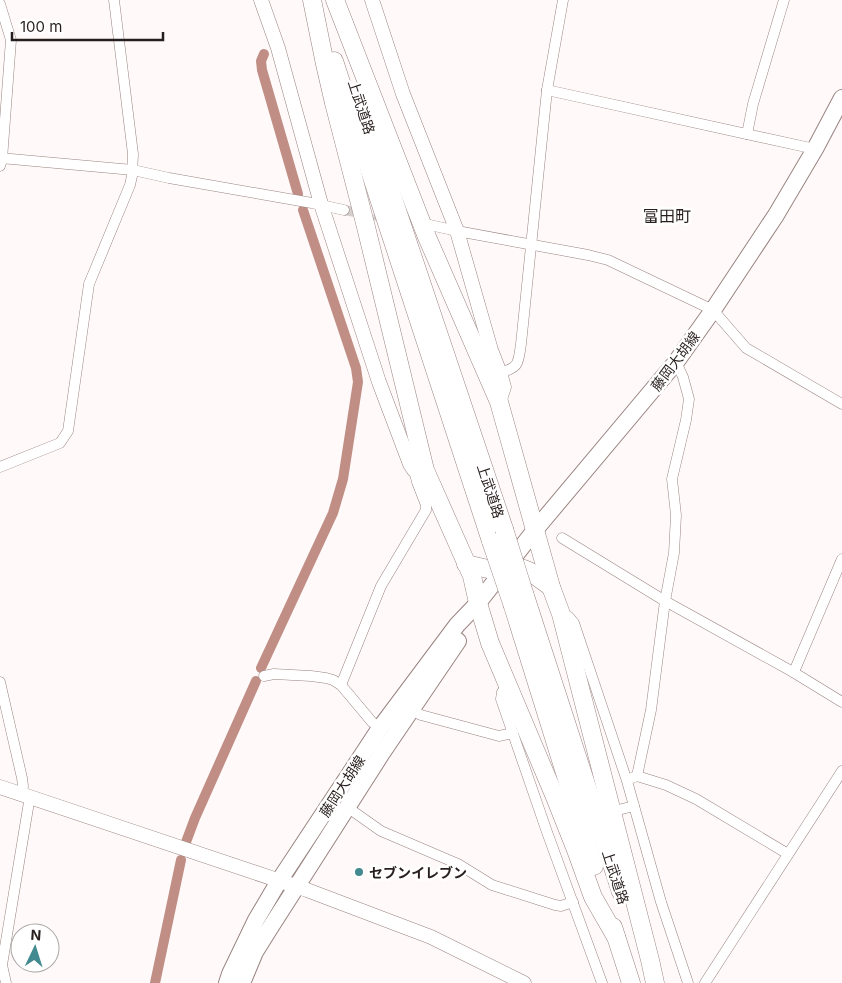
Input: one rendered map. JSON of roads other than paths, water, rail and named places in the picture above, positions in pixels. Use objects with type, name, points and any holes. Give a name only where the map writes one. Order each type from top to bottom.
[{"type":"highway","points":[[313,0],[325,64],[366,227],[419,470],[472,576],[490,643],[576,850],[593,898],[616,937]]},
{"type":"highway","name":"上武道路","points":[[313,0],[633,931],[654,983]]},
{"type":"highway","name":"上武道路","points":[[328,0],[497,535]]},
{"type":"highway","points":[[335,0],[427,237],[499,402],[551,587],[561,614],[650,960],[654,983]]},
{"type":"highway","points":[[466,564],[488,569],[507,565],[529,571],[551,587]]},
{"type":"highway","name":"上武道路","points":[[519,601],[631,983]]},
{"type":"main road","name":"藤岡大胡線","points":[[227,983],[256,920],[279,881],[380,728],[457,625],[676,362],[776,215],[815,149],[842,98]]},
{"type":"main road","name":"藤岡大胡線","points":[[242,983],[255,952],[347,807],[460,637],[478,602]]},
{"type":"street","points":[[0,467],[60,443],[68,431],[89,284],[130,185],[133,170],[133,154],[114,0]]},
{"type":"street","points":[[261,0],[278,48],[321,204],[379,382],[410,464],[419,470],[417,482],[426,505],[426,510],[381,586],[341,685]]},
{"type":"street","points":[[372,0],[403,94],[457,231],[491,350],[504,387],[499,402]]},
{"type":"street","points":[[500,373],[515,367],[522,344],[547,90],[563,0]]},
{"type":"street","points":[[747,134],[753,104],[784,0]]},
{"type":"street","points":[[0,4],[10,40],[1,161],[133,170],[321,204],[344,210]]},
{"type":"street","points":[[547,90],[815,149]]},
{"type":"street","points":[[430,225],[588,254],[608,260],[713,310],[746,348],[842,404]]},
{"type":"street","points":[[632,778],[651,710],[665,601],[674,553],[676,515],[672,480],[689,399],[683,377],[676,362]]},
{"type":"street","points":[[562,538],[665,601],[793,672],[842,702]]},
{"type":"street","points":[[793,672],[842,559]]},
{"type":"street","points":[[561,614],[569,617],[574,623],[632,778],[634,806],[661,902],[688,983]]},
{"type":"street","points":[[264,676],[274,674],[320,676],[333,680],[341,685],[372,722],[380,728]]},
{"type":"street","points":[[0,682],[26,794],[1,965],[6,983]]},
{"type":"street","points":[[509,686],[502,692],[501,700],[602,983]]},
{"type":"street","points":[[411,710],[421,715],[499,736],[513,732]]},
{"type":"street","points":[[705,983],[842,770]]},
{"type":"street","points":[[632,778],[666,785],[696,799],[788,854]]},
{"type":"street","points":[[0,787],[26,794],[296,886],[431,936],[524,983]]},
{"type":"street","points":[[618,810],[634,806]]},
{"type":"street","points":[[347,807],[381,831],[458,864],[492,885],[555,905],[561,906],[573,902]]},
{"type":"street","points":[[547,832],[559,829]]},
{"type":"waterway","points":[[264,54],[261,61],[262,70],[298,194]]},
{"type":"waterway","points":[[261,668],[333,513],[343,479],[358,382],[356,368],[303,210]]},
{"type":"waterway","points":[[186,842],[256,681]]},
{"type":"waterway","points":[[155,983],[181,860]]},
{"type":"tunnel","points":[[344,210],[424,224]]},
{"type":"place","name":"セブンイレブン","points":[[359,872]]},
{"type":"district","name":"富田町","points":[[667,216]]}]
